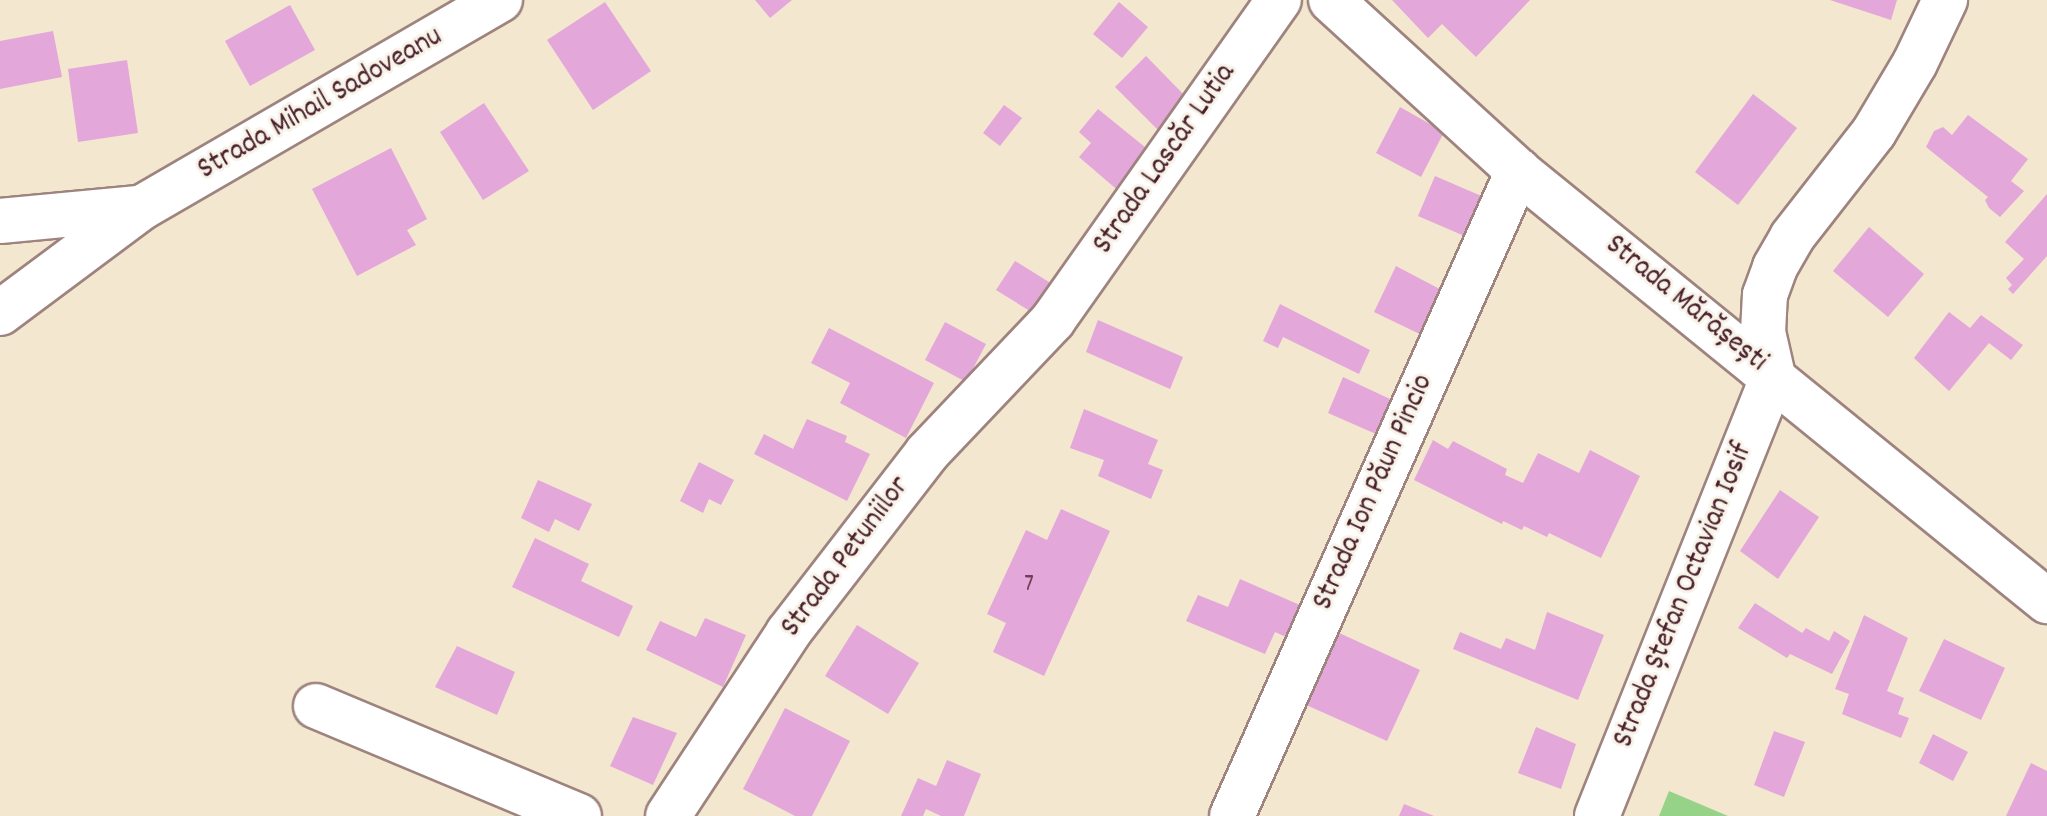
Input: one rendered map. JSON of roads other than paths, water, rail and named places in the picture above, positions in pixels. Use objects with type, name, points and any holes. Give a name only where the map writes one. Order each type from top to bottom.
[{"type":"street","name":"Strada Mihail Sadoveanu","points":[[0,313],[141,208],[500,0]]},
{"type":"street","name":"Strada Lascăr Lutia","points":[[1053,320],[1279,0]]},
{"type":"street","name":"Strada Mărășești","points":[[1331,0],[1518,171],[2047,601]]},
{"type":"street","points":[[1773,376],[1763,332],[1765,295],[1775,267],[1792,237],[1874,132],[1915,63],[1945,0]]},
{"type":"street","name":"Strada Ion Păun Pincio","points":[[1232,816],[1518,171]]},
{"type":"street","name":"Strada Mihail Sadoveanu","points":[[0,221],[141,208]]},
{"type":"street","name":"Strada Petuniilor","points":[[668,816],[788,633],[852,548],[927,453],[1053,320]]},
{"type":"street","name":"Strada Ștefan Octavian Iosif","points":[[1597,816],[1773,376]]},
{"type":"street","points":[[316,706],[579,816]]}]
